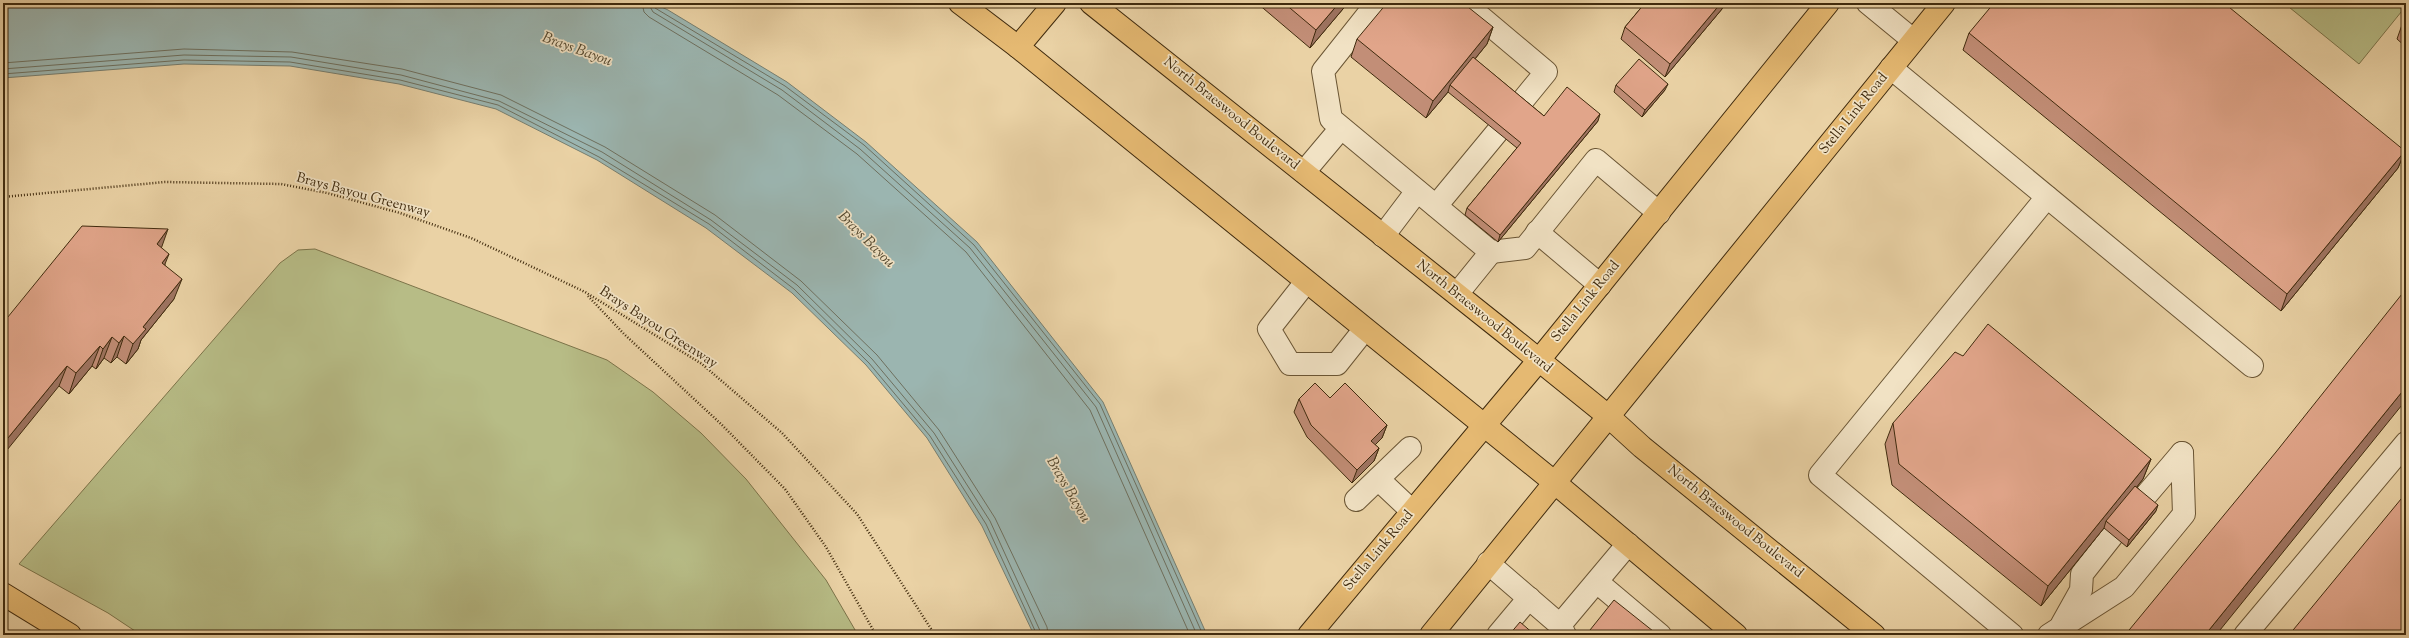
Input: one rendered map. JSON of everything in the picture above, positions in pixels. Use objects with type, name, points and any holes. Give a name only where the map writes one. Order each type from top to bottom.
[{"type":"main road","points":[[960,3],[1018,47],[1482,426],[1554,482],[1733,634]]},
{"type":"main road","points":[[1018,47],[1055,3]]},
{"type":"main road","name":"North Braeswood Boulevard","points":[[1091,3],[1539,360],[1608,416],[1642,447],[1874,635]]},
{"type":"main road","name":"Stella Link Road","points":[[1309,635],[1482,426],[1539,360],[1828,3]]},
{"type":"main road","name":"Stella Link Road","points":[[1431,635],[1944,3]]},
{"type":"main road","points":[[3,594],[70,635]]},
{"type":"street","points":[[1377,3],[1323,71],[1331,119],[1491,252]]},
{"type":"street","points":[[1464,3],[1546,72],[1519,105]]},
{"type":"street","points":[[1868,3],[1913,40]]},
{"type":"street","points":[[1891,68],[2252,366]]},
{"type":"street","points":[[1304,172],[1342,128]]},
{"type":"street","points":[[1436,206],[1498,131]]},
{"type":"street","points":[[1457,294],[1491,252],[1525,248],[1596,160],[1659,213]]},
{"type":"street","points":[[1384,236],[1417,191]]},
{"type":"street","points":[[2012,635],[1820,474],[2047,197]]},
{"type":"street","points":[[1538,232],[1600,285]]},
{"type":"street","points":[[1306,282],[1269,329],[1290,364],[1337,364],[1364,330]]},
{"type":"street","points":[[2245,635],[2406,443]]},
{"type":"street","points":[[1356,500],[1410,448]]},
{"type":"street","points":[[2055,630],[2124,587],[2184,514],[2182,453],[2142,500]]},
{"type":"street","points":[[1378,479],[1412,511]]},
{"type":"street","points":[[2055,630],[2081,590],[2082,574],[2112,536]]},
{"type":"street","points":[[1488,564],[1529,598],[1562,630],[1597,582],[1628,544]]},
{"type":"street","points":[[1597,582],[1660,635]]},
{"type":"street","points":[[1498,635],[1529,598]]},
{"type":"path","name":"Brays Bayou Greenway","points":[[3,196],[165,182],[281,184],[327,193],[400,213],[471,238],[585,292],[702,364],[782,433],[857,514],[935,635]]},
{"type":"path","name":"Brays Bayou Greenway","points":[[585,292],[624,334],[721,424],[785,489],[826,547],[876,635]]},
{"type":"green space","points":[[2284,3],[2406,3],[2406,6],[2359,64]]},
{"type":"green space","points":[[315,249],[607,360],[653,392],[701,433],[746,479],[826,580],[858,635],[141,635],[108,613],[19,564],[280,263],[298,250]]},
{"type":"water","name":"Brays Bayou","points":[[3,3],[653,3],[668,10],[787,82],[866,142],[977,242],[1103,402],[1207,635],[1034,635],[982,526],[927,438],[866,365],[792,293],[706,228],[597,160],[496,109],[399,84],[290,66],[184,64],[3,78]]},
{"type":"building","points":[[1284,3],[1339,3],[1316,30]]},
{"type":"building","points":[[1387,3],[1463,3],[1493,27],[1433,101],[1357,39]]},
{"type":"building","points":[[1645,3],[1721,3],[1670,64],[1625,27]]},
{"type":"building","points":[[1994,3],[2224,3],[2405,151],[2287,294],[1969,33]]},
{"type":"building","points":[[1473,57],[1544,116],[1567,87],[1600,114],[1500,235],[1467,208],[1521,143],[1450,85]]},
{"type":"building","points":[[1639,59],[1668,84],[1645,110],[1616,85]]},
{"type":"building","points":[[82,226],[168,229],[157,244],[169,254],[162,263],[182,279],[143,327],[146,329],[133,344],[124,336],[119,343],[112,337],[103,349],[100,346],[76,373],[67,366],[3,444],[3,323]]},
{"type":"building","points":[[2406,289],[2406,387],[2205,635],[2125,635],[2276,452]]},
{"type":"building","points":[[1988,324],[2151,459],[2048,586],[1899,464],[1893,423],[1955,352],[1963,356]]},
{"type":"building","points":[[1315,383],[1330,398],[1345,383],[1387,425],[1371,441],[1379,448],[1357,470],[1311,425],[1299,399]]},
{"type":"building","points":[[2135,486],[2158,505],[2129,540],[2106,521]]},
{"type":"building","points":[[2406,493],[2406,635],[2289,635]]},
{"type":"building","points":[[1614,600],[1658,635],[1586,635]]},
{"type":"building","points":[[1520,622],[1535,635],[1509,635]]}]
